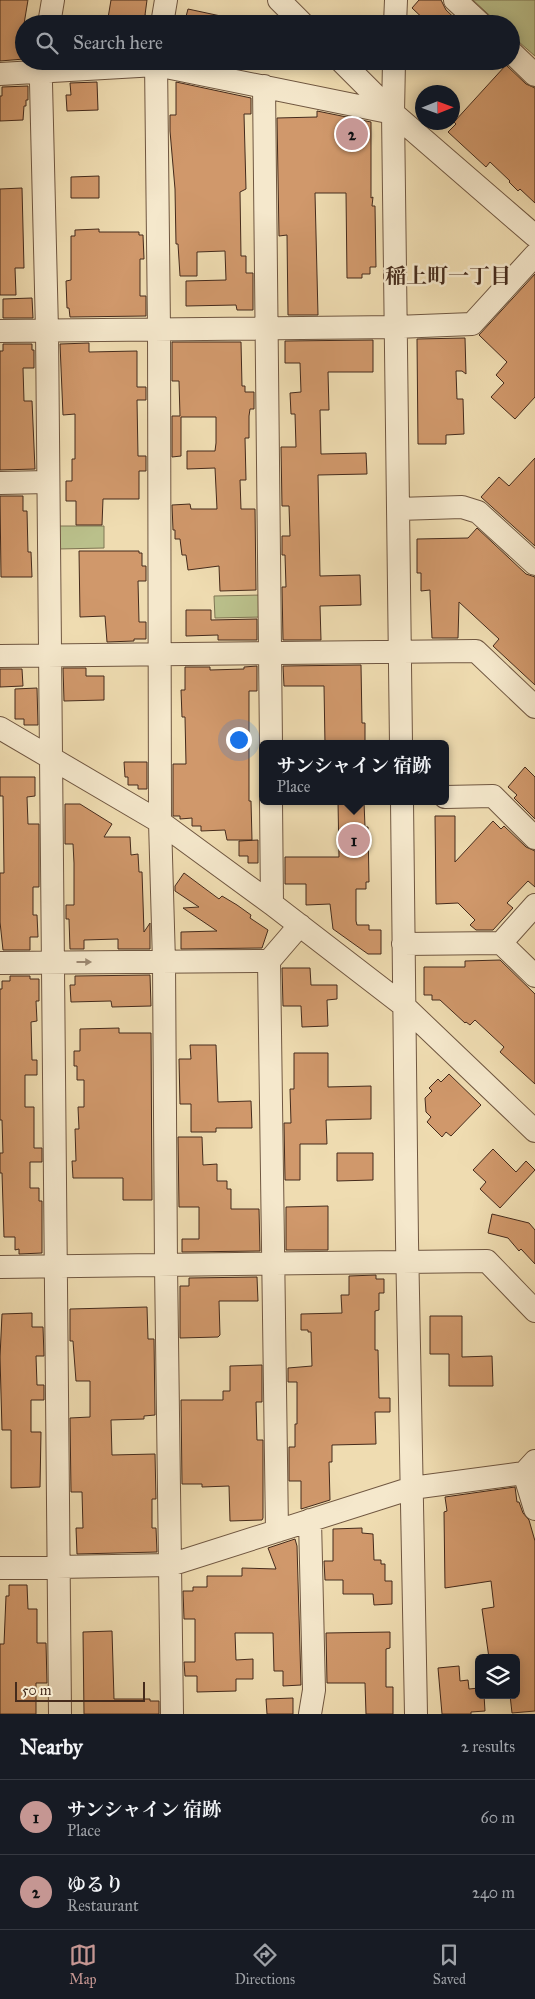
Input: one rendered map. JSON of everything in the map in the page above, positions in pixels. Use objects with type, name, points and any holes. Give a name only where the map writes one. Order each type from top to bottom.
[{"type":"street","points":[[50,15],[53,0]]},
{"type":"street","points":[[164,15],[166,0]]},
{"type":"street","points":[[279,0],[294,15]]},
{"type":"street","points":[[395,15],[396,0]]},
{"type":"street","points":[[455,0],[471,15]]},
{"type":"street","points":[[520,60],[535,74]]},
{"type":"street","points":[[0,74],[22,70]]},
{"type":"street","points":[[43,70],[41,83],[47,330],[60,1714]]},
{"type":"street","points":[[156,70],[160,329],[160,822],[164,962],[172,1714]]},
{"type":"street","points":[[189,70],[393,113]]},
{"type":"street","points":[[350,70],[393,113],[535,236]]},
{"type":"street","points":[[394,70],[401,740]]},
{"type":"street","points":[[264,86],[271,740]]},
{"type":"street","points":[[0,331],[472,324],[535,255]]},
{"type":"street","points":[[0,483],[48,482]]},
{"type":"street","points":[[398,509],[462,508],[478,512],[535,564]]},
{"type":"street","points":[[0,656],[476,651],[535,707]]},
{"type":"street","points":[[0,728],[160,822],[300,925],[403,1005],[535,1131]]},
{"type":"street","points":[[449,797],[493,796],[535,838]]},
{"type":"street","points":[[271,805],[272,904]]},
{"type":"street","points":[[402,805],[403,1005],[416,1714]]},
{"type":"street","points":[[501,942],[535,905]]},
{"type":"street","points":[[277,1531],[270,962],[300,925]]},
{"type":"street","points":[[403,944],[501,942],[535,976]]},
{"type":"street","points":[[0,963],[270,962]]},
{"type":"street","points":[[0,1267],[487,1261],[535,1311]]},
{"type":"street","points":[[0,1568],[170,1565],[412,1488],[530,1467],[535,1509]]},
{"type":"street","points":[[310,1520],[314,1690],[310,1714]]},
{"type":"green space","points":[[473,0],[535,0],[535,56],[520,43],[520,15],[489,15]]},
{"type":"green space","points":[[58,526],[104,526],[104,548],[58,549]]},
{"type":"green space","points":[[262,595],[262,617],[215,618],[214,596]]},
{"type":"building","points":[[0,0],[28,0],[26,15],[15,15],[15,60],[0,61]]},
{"type":"building","points":[[111,0],[147,0],[145,15],[108,15]]},
{"type":"building","points":[[419,0],[441,0],[446,10],[451,15],[419,15],[412,8]]},
{"type":"building","points":[[188,9],[216,15],[186,15]]},
{"type":"building","points":[[501,70],[511,70],[526,84],[535,88],[535,203],[520,189],[518,191],[490,162],[486,167],[448,132],[450,130],[460,130],[460,115]]},
{"type":"building","points":[[97,82],[98,110],[67,111],[66,95],[71,95],[70,83]]},
{"type":"building","points":[[176,82],[251,98],[251,114],[244,114],[246,189],[240,192],[241,256],[246,256],[246,273],[253,273],[253,310],[237,310],[236,305],[186,306],[186,281],[226,280],[225,251],[197,252],[197,276],[180,276],[178,244],[176,244],[175,189],[170,131],[170,115],[176,115]]},
{"type":"building","points":[[28,86],[28,100],[26,100],[26,106],[24,106],[23,120],[0,121],[2,87]]},
{"type":"building","points":[[317,111],[371,122],[371,198],[373,197],[372,206],[375,206],[376,267],[370,267],[370,274],[362,274],[362,278],[347,278],[346,193],[315,193],[318,315],[288,315],[287,235],[279,236],[277,118],[317,117]]},
{"type":"building","points":[[99,176],[99,198],[71,198],[71,177]]},
{"type":"building","points":[[22,188],[24,268],[15,268],[16,295],[0,295],[0,189]]},
{"type":"building","points":[[99,229],[99,232],[139,232],[139,235],[143,235],[144,259],[140,259],[140,296],[146,296],[146,316],[70,317],[69,308],[67,308],[66,281],[71,280],[71,236],[75,236],[75,230]]},
{"type":"building","points":[[535,274],[535,397],[515,419],[491,397],[504,383],[496,375],[507,362],[479,335]]},
{"type":"building","points":[[32,298],[33,318],[3,318],[3,299]]},
{"type":"building","points":[[465,338],[466,374],[462,371],[456,371],[457,399],[463,399],[464,434],[446,435],[446,444],[418,444],[417,339]]},
{"type":"building","points":[[373,340],[373,372],[328,372],[329,410],[320,410],[321,454],[366,453],[367,474],[318,475],[320,576],[360,575],[361,605],[320,606],[321,640],[283,640],[282,587],[286,587],[285,555],[282,555],[282,536],[290,536],[289,506],[282,506],[281,447],[296,447],[295,414],[291,414],[290,393],[301,392],[300,363],[285,363],[285,341]]},
{"type":"building","points":[[172,342],[241,342],[242,386],[245,386],[245,392],[254,392],[254,409],[250,409],[249,438],[245,438],[246,480],[240,480],[241,509],[255,509],[256,590],[220,591],[219,566],[188,570],[186,555],[182,555],[180,539],[175,539],[172,505],[190,504],[191,509],[217,509],[215,468],[187,469],[187,451],[215,451],[216,417],[181,417],[181,456],[172,457],[172,416],[180,416],[179,381],[172,381]]},
{"type":"building","points":[[89,343],[89,352],[137,351],[137,387],[146,387],[146,400],[137,400],[138,456],[146,456],[146,471],[139,471],[139,499],[103,499],[102,525],[76,525],[76,501],[66,501],[66,481],[72,481],[72,459],[75,459],[75,414],[63,415],[60,344]]},
{"type":"building","points":[[3,344],[32,344],[32,350],[34,350],[34,368],[23,368],[24,401],[32,401],[35,469],[0,470],[0,351],[3,351]]},
{"type":"building","points":[[535,458],[535,546],[481,497],[499,477],[509,486]]},
{"type":"building","points":[[0,496],[23,496],[23,511],[27,511],[28,552],[31,552],[32,577],[1,577]]},
{"type":"building","points":[[477,528],[526,574],[535,577],[535,685],[493,646],[499,639],[459,602],[458,638],[432,638],[430,590],[421,591],[421,573],[417,573],[417,539],[468,538]]},
{"type":"building","points":[[79,551],[139,551],[139,553],[142,553],[142,566],[146,566],[146,581],[138,581],[139,622],[146,622],[146,639],[107,642],[105,616],[80,617]]},
{"type":"building","points":[[186,610],[211,610],[211,620],[257,619],[257,640],[218,640],[218,635],[186,636]]},
{"type":"building","points":[[361,665],[362,723],[365,723],[365,740],[325,740],[324,686],[284,686],[283,666]]},
{"type":"building","points":[[257,666],[257,691],[249,691],[249,801],[251,801],[252,840],[227,840],[225,830],[201,831],[201,826],[192,826],[192,818],[180,819],[180,816],[173,816],[173,764],[186,764],[185,717],[182,717],[181,690],[185,690],[185,667],[210,667],[210,670],[244,669],[244,667]]},
{"type":"building","points":[[63,668],[86,668],[86,676],[104,676],[104,700],[64,701]]},
{"type":"building","points":[[0,669],[22,669],[23,686],[0,687]]},
{"type":"building","points":[[37,688],[38,725],[24,725],[24,719],[15,719],[15,689]]},
{"type":"building","points":[[124,762],[147,762],[147,789],[138,789],[138,785],[128,785],[128,777],[125,777]]},
{"type":"building","points":[[525,767],[535,777],[535,819],[514,798],[517,795],[508,787]]},
{"type":"building","points":[[0,777],[35,777],[35,796],[27,797],[28,824],[39,824],[39,887],[33,887],[33,915],[37,915],[38,937],[30,937],[30,950],[3,950],[0,922],[0,873],[4,873],[3,796],[0,796]]},
{"type":"building","points":[[65,804],[80,804],[112,824],[104,837],[130,837],[131,855],[138,854],[139,872],[142,872],[144,932],[150,923],[150,949],[118,949],[118,939],[84,940],[84,949],[70,949],[69,919],[66,919],[66,905],[74,905],[74,863],[73,844],[65,844]]},
{"type":"building","points":[[338,805],[364,805],[365,827],[368,827],[369,882],[366,882],[366,889],[356,889],[356,921],[357,925],[369,925],[369,930],[381,930],[381,954],[368,954],[333,929],[330,904],[306,905],[306,884],[285,884],[285,857],[339,857]]},
{"type":"building","points":[[435,816],[455,816],[455,862],[493,821],[501,829],[504,826],[526,847],[535,851],[535,887],[528,881],[507,903],[513,908],[493,930],[476,930],[470,925],[475,920],[458,903],[436,904]]},
{"type":"building","points":[[258,840],[258,863],[248,863],[248,856],[239,856],[239,841]]},
{"type":"building","points":[[184,873],[219,899],[222,896],[237,905],[251,915],[250,918],[268,930],[262,948],[181,949],[181,932],[217,931],[183,908],[199,907],[175,891],[175,886]]},
{"type":"building","points":[[500,960],[535,994],[535,1084],[500,1052],[504,1047],[475,1020],[470,1025],[465,1023],[440,1000],[432,1000],[432,995],[424,995],[424,967],[465,967],[465,961]]},
{"type":"building","points":[[282,968],[310,968],[311,985],[337,985],[337,999],[327,1000],[328,1026],[302,1027],[301,1006],[283,1006]]},
{"type":"building","points":[[150,975],[151,1006],[112,1007],[111,1001],[71,1002],[70,985],[75,985],[75,976]]},
{"type":"building","points":[[10,976],[30,976],[30,979],[39,979],[39,1001],[36,1001],[37,1021],[31,1022],[32,1060],[37,1060],[37,1075],[25,1075],[25,1107],[34,1107],[34,1148],[42,1148],[42,1162],[30,1162],[30,1188],[39,1188],[39,1201],[42,1201],[42,1253],[19,1254],[19,1249],[15,1250],[15,1237],[4,1237],[2,1173],[0,1173],[0,1153],[3,1153],[2,1120],[0,1120],[0,989],[2,989],[2,981],[10,981]]},
{"type":"building","points":[[119,1028],[119,1033],[151,1033],[152,1200],[123,1200],[123,1178],[73,1178],[72,1161],[76,1161],[75,1129],[79,1129],[78,1107],[84,1107],[84,1080],[77,1080],[77,1066],[74,1066],[74,1051],[80,1051],[80,1029]]},
{"type":"building","points":[[190,1045],[216,1045],[218,1102],[251,1101],[252,1128],[216,1128],[216,1132],[191,1132],[191,1104],[180,1104],[179,1059],[191,1059]]},
{"type":"building","points":[[294,1053],[328,1053],[328,1087],[371,1086],[371,1119],[326,1120],[327,1144],[300,1144],[300,1180],[285,1180],[284,1123],[291,1123],[290,1089],[294,1089]]},
{"type":"building","points":[[449,1074],[481,1105],[451,1136],[446,1132],[442,1137],[427,1122],[431,1117],[426,1112],[425,1098],[432,1091],[429,1088],[438,1079],[441,1082]]},
{"type":"building","points":[[178,1137],[202,1137],[203,1165],[217,1164],[217,1181],[227,1181],[227,1189],[231,1189],[231,1209],[259,1209],[260,1251],[182,1252],[182,1239],[199,1239],[199,1207],[179,1207]]},
{"type":"building","points":[[493,1149],[516,1172],[526,1161],[535,1170],[500,1208],[480,1189],[486,1182],[473,1170]]},
{"type":"building","points":[[337,1153],[373,1153],[373,1180],[337,1181]]},
{"type":"building","points":[[328,1206],[328,1250],[286,1250],[286,1207]]},
{"type":"building","points":[[492,1214],[529,1223],[535,1230],[535,1264],[521,1249],[519,1251],[508,1238],[488,1233]]},
{"type":"building","points":[[376,1275],[376,1279],[384,1279],[384,1293],[379,1293],[379,1310],[375,1311],[375,1350],[378,1350],[379,1398],[390,1398],[390,1412],[375,1412],[376,1444],[332,1445],[332,1462],[329,1462],[330,1500],[301,1509],[301,1481],[289,1481],[289,1447],[295,1447],[295,1424],[297,1424],[297,1382],[288,1382],[288,1368],[312,1366],[311,1332],[301,1330],[301,1314],[342,1313],[341,1295],[349,1295],[349,1276]]},
{"type":"building","points":[[257,1277],[258,1301],[219,1301],[220,1335],[218,1337],[180,1338],[180,1286],[189,1286],[189,1278]]},
{"type":"building","points":[[147,1307],[148,1339],[154,1339],[155,1415],[144,1416],[144,1419],[111,1420],[112,1455],[155,1454],[156,1499],[152,1499],[152,1528],[156,1528],[157,1552],[77,1554],[76,1528],[83,1528],[82,1492],[71,1492],[70,1418],[90,1417],[90,1381],[76,1381],[73,1341],[70,1341],[70,1309]]},
{"type":"building","points":[[32,1313],[32,1327],[43,1327],[44,1356],[36,1356],[37,1385],[44,1385],[44,1400],[31,1400],[31,1432],[41,1432],[40,1487],[11,1488],[11,1430],[2,1430],[0,1357],[2,1314]]},
{"type":"building","points":[[430,1316],[462,1316],[462,1357],[492,1356],[493,1386],[449,1386],[449,1354],[430,1354]]},
{"type":"building","points":[[262,1365],[262,1402],[256,1402],[257,1440],[263,1440],[263,1518],[262,1520],[230,1521],[229,1486],[202,1487],[202,1484],[182,1484],[181,1400],[223,1400],[223,1391],[230,1391],[230,1366]]},
{"type":"building","points":[[515,1487],[517,1502],[519,1502],[523,1513],[529,1520],[535,1541],[535,1711],[512,1713],[510,1699],[520,1699],[520,1654],[488,1654],[482,1609],[494,1607],[491,1581],[445,1588],[444,1512],[447,1511],[445,1497]]},
{"type":"building","points":[[362,1528],[362,1533],[373,1534],[374,1560],[381,1560],[381,1564],[385,1564],[385,1581],[392,1581],[392,1604],[374,1605],[373,1594],[343,1594],[343,1580],[325,1580],[324,1561],[333,1561],[333,1529]]},
{"type":"building","points":[[295,1539],[297,1546],[301,1685],[283,1686],[283,1671],[274,1671],[273,1633],[235,1633],[236,1660],[253,1659],[253,1679],[236,1679],[236,1691],[197,1692],[197,1676],[185,1676],[184,1662],[195,1662],[195,1619],[184,1619],[183,1591],[193,1591],[193,1587],[207,1587],[207,1576],[242,1576],[242,1568],[276,1569],[268,1548]]},
{"type":"building","points":[[9,1585],[27,1585],[28,1609],[37,1609],[37,1643],[46,1643],[47,1683],[36,1683],[36,1714],[0,1714],[0,1644],[4,1644],[6,1596],[9,1596]]},
{"type":"building","points":[[112,1631],[114,1699],[150,1699],[150,1701],[159,1701],[159,1714],[84,1714],[83,1632]]},
{"type":"building","points":[[390,1632],[390,1648],[386,1649],[386,1687],[393,1687],[393,1714],[366,1714],[365,1683],[327,1683],[326,1633]]},
{"type":"building","points":[[459,1666],[460,1681],[468,1680],[469,1689],[475,1688],[475,1699],[484,1699],[485,1711],[471,1712],[471,1714],[442,1714],[438,1668]]},
{"type":"building","points":[[293,1698],[293,1714],[267,1714],[266,1699]]},
{"type":"place","name":"ゆるり","points":[[352,134]]},
{"type":"place","name":"サンシャイン 宿跡","points":[[354,840]]},
{"type":"district","name":"稲上町一丁目","points":[[448,276]]}]
